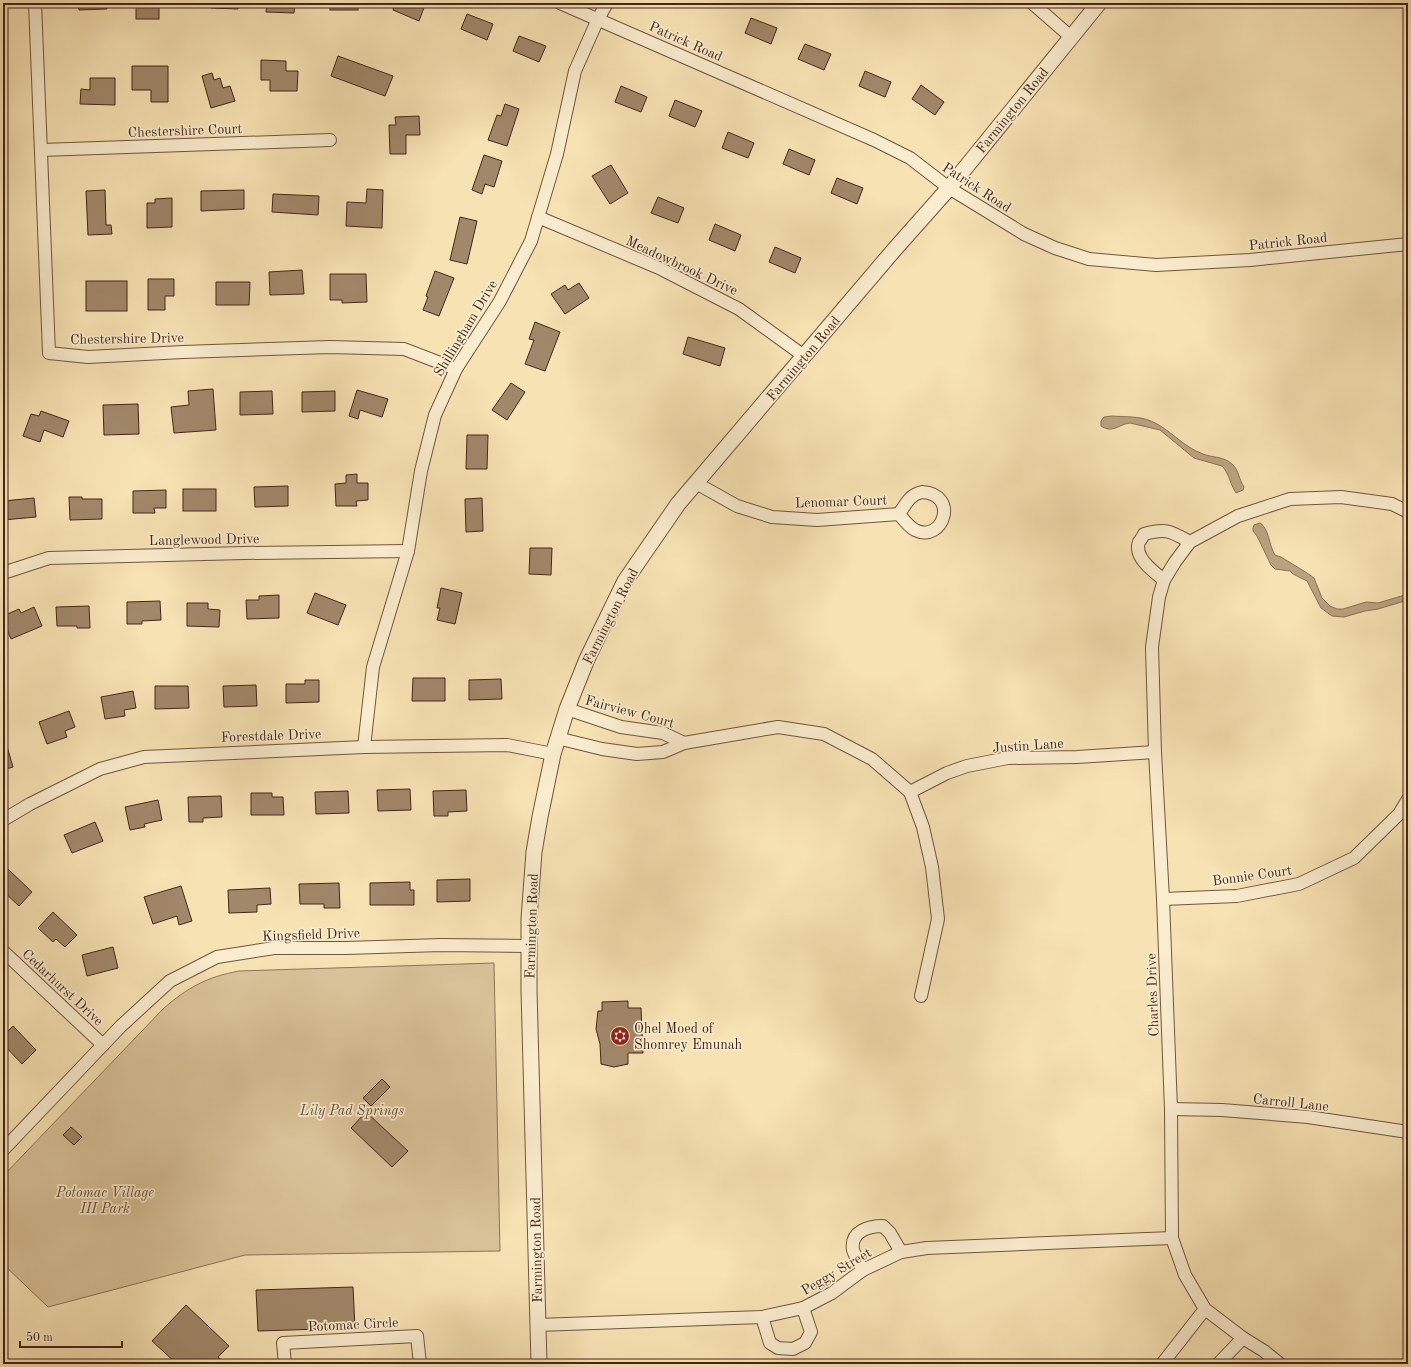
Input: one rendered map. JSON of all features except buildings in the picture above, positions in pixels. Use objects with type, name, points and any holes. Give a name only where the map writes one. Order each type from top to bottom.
[{"type":"street","name":"Chestershire Drive","points":[[35,3],[49,353],[88,357],[330,347],[404,349],[456,369]]},
{"type":"street","name":"Patrick Road","points":[[560,3],[874,140],[910,158],[949,188],[1024,234],[1055,248],[1089,259],[1156,265],[1250,260],[1408,244]]},
{"type":"street","name":"Shillingham Drive","points":[[364,746],[373,667],[408,551],[421,471],[435,415],[456,369],[500,301],[531,240],[557,154],[575,71],[598,19],[607,3]]},
{"type":"street","points":[[1032,3],[1071,37]]},
{"type":"street","name":"Farmington Road","points":[[539,1364],[529,919],[534,852],[553,754],[567,709],[587,659],[625,581],[678,504],[894,250],[949,188],[1099,3]]},
{"type":"street","name":"Chestershire Court","points":[[41,150],[330,140]]},
{"type":"street","name":"Meadowbrook Drive","points":[[538,217],[659,268],[739,308],[804,356]]},
{"type":"street","name":"Lenomar Court","points":[[696,483],[736,506],[772,517],[817,520],[899,514]]},
{"type":"street","name":"Charles Drive","points":[[1280,1364],[1264,1350],[1243,1338],[1205,1309],[1185,1275],[1172,1238],[1171,1109],[1163,899],[1155,752],[1152,647],[1159,597],[1164,580],[1190,542],[1238,516],[1290,499],[1341,497],[1392,504],[1408,512]]},
{"type":"street","points":[[1164,580],[1140,557],[1139,544],[1144,534],[1161,530],[1170,532],[1190,542]]},
{"type":"street","name":"Langlewood Drive","points":[[3,573],[49,558],[408,551]]},
{"type":"street","name":"Fairview Court","points":[[567,709],[621,727],[663,733],[684,743]]},
{"type":"street","name":"Fairview Court","points":[[558,738],[602,750],[637,754],[663,752],[684,743],[778,727],[824,734],[872,759],[910,792],[923,827],[932,867],[938,919],[921,996]]},
{"type":"street","name":"Forestdale Drive","points":[[3,820],[30,804],[100,769],[144,756],[364,746],[507,745],[553,754]]},
{"type":"street","name":"Justin Lane","points":[[910,792],[947,773],[967,766],[1008,758],[1076,757],[1155,752]]},
{"type":"street","name":"Bonnie Court","points":[[1163,899],[1237,896],[1299,884],[1354,858],[1399,814],[1408,799]]},
{"type":"street","name":"Kingsfield Drive","points":[[3,1150],[103,1045],[170,980],[218,957],[274,948],[346,948],[441,945],[529,946]]},
{"type":"street","name":"Cedarhurst Drive","points":[[3,951],[103,1045]]},
{"type":"street","name":"Carroll Lane","points":[[1171,1109],[1222,1110],[1308,1117],[1408,1132]]},
{"type":"street","points":[[863,1270],[853,1250],[854,1239],[861,1230],[872,1226],[883,1226],[890,1233],[901,1252]]},
{"type":"street","name":"Peggy Street","points":[[538,1325],[762,1317],[803,1308],[832,1293],[863,1270],[901,1252],[927,1248],[1172,1238]]},
{"type":"street","points":[[762,1317],[770,1343],[778,1348],[793,1349],[806,1344],[811,1332],[803,1308]]},
{"type":"street","points":[[1162,1364],[1205,1309]]},
{"type":"street","name":"Potomac Circle","points":[[285,1364],[283,1343],[417,1336],[420,1364]]},
{"type":"street","points":[[1218,1364],[1243,1338]]},
{"type":"green space","name":"Lily Pad Springs","points":[[494,963],[500,1251],[245,1255],[48,1307],[3,1264],[3,1176],[163,1009],[198,984],[217,976],[239,971]]},
{"type":"shaded area","points":[[1104,417],[1137,417],[1146,419],[1158,424],[1196,451],[1229,461],[1236,469],[1244,487],[1243,490],[1236,493],[1222,466],[1194,458],[1160,430],[1130,423],[1113,429],[1101,426],[1101,421]]},
{"type":"shaded area","points":[[1260,523],[1263,525],[1267,533],[1275,555],[1281,557],[1314,578],[1322,598],[1330,606],[1337,609],[1343,609],[1366,602],[1378,603],[1408,594],[1408,600],[1344,617],[1332,616],[1321,608],[1307,581],[1290,571],[1275,569],[1271,565],[1253,531],[1254,525]]},
{"type":"place","name":"Ohel Moed of Shomrey Emunah","points":[[620,1036]]},
{"type":"park label","name":"Potomac Village III Park","points":[[105,1200]]}]
